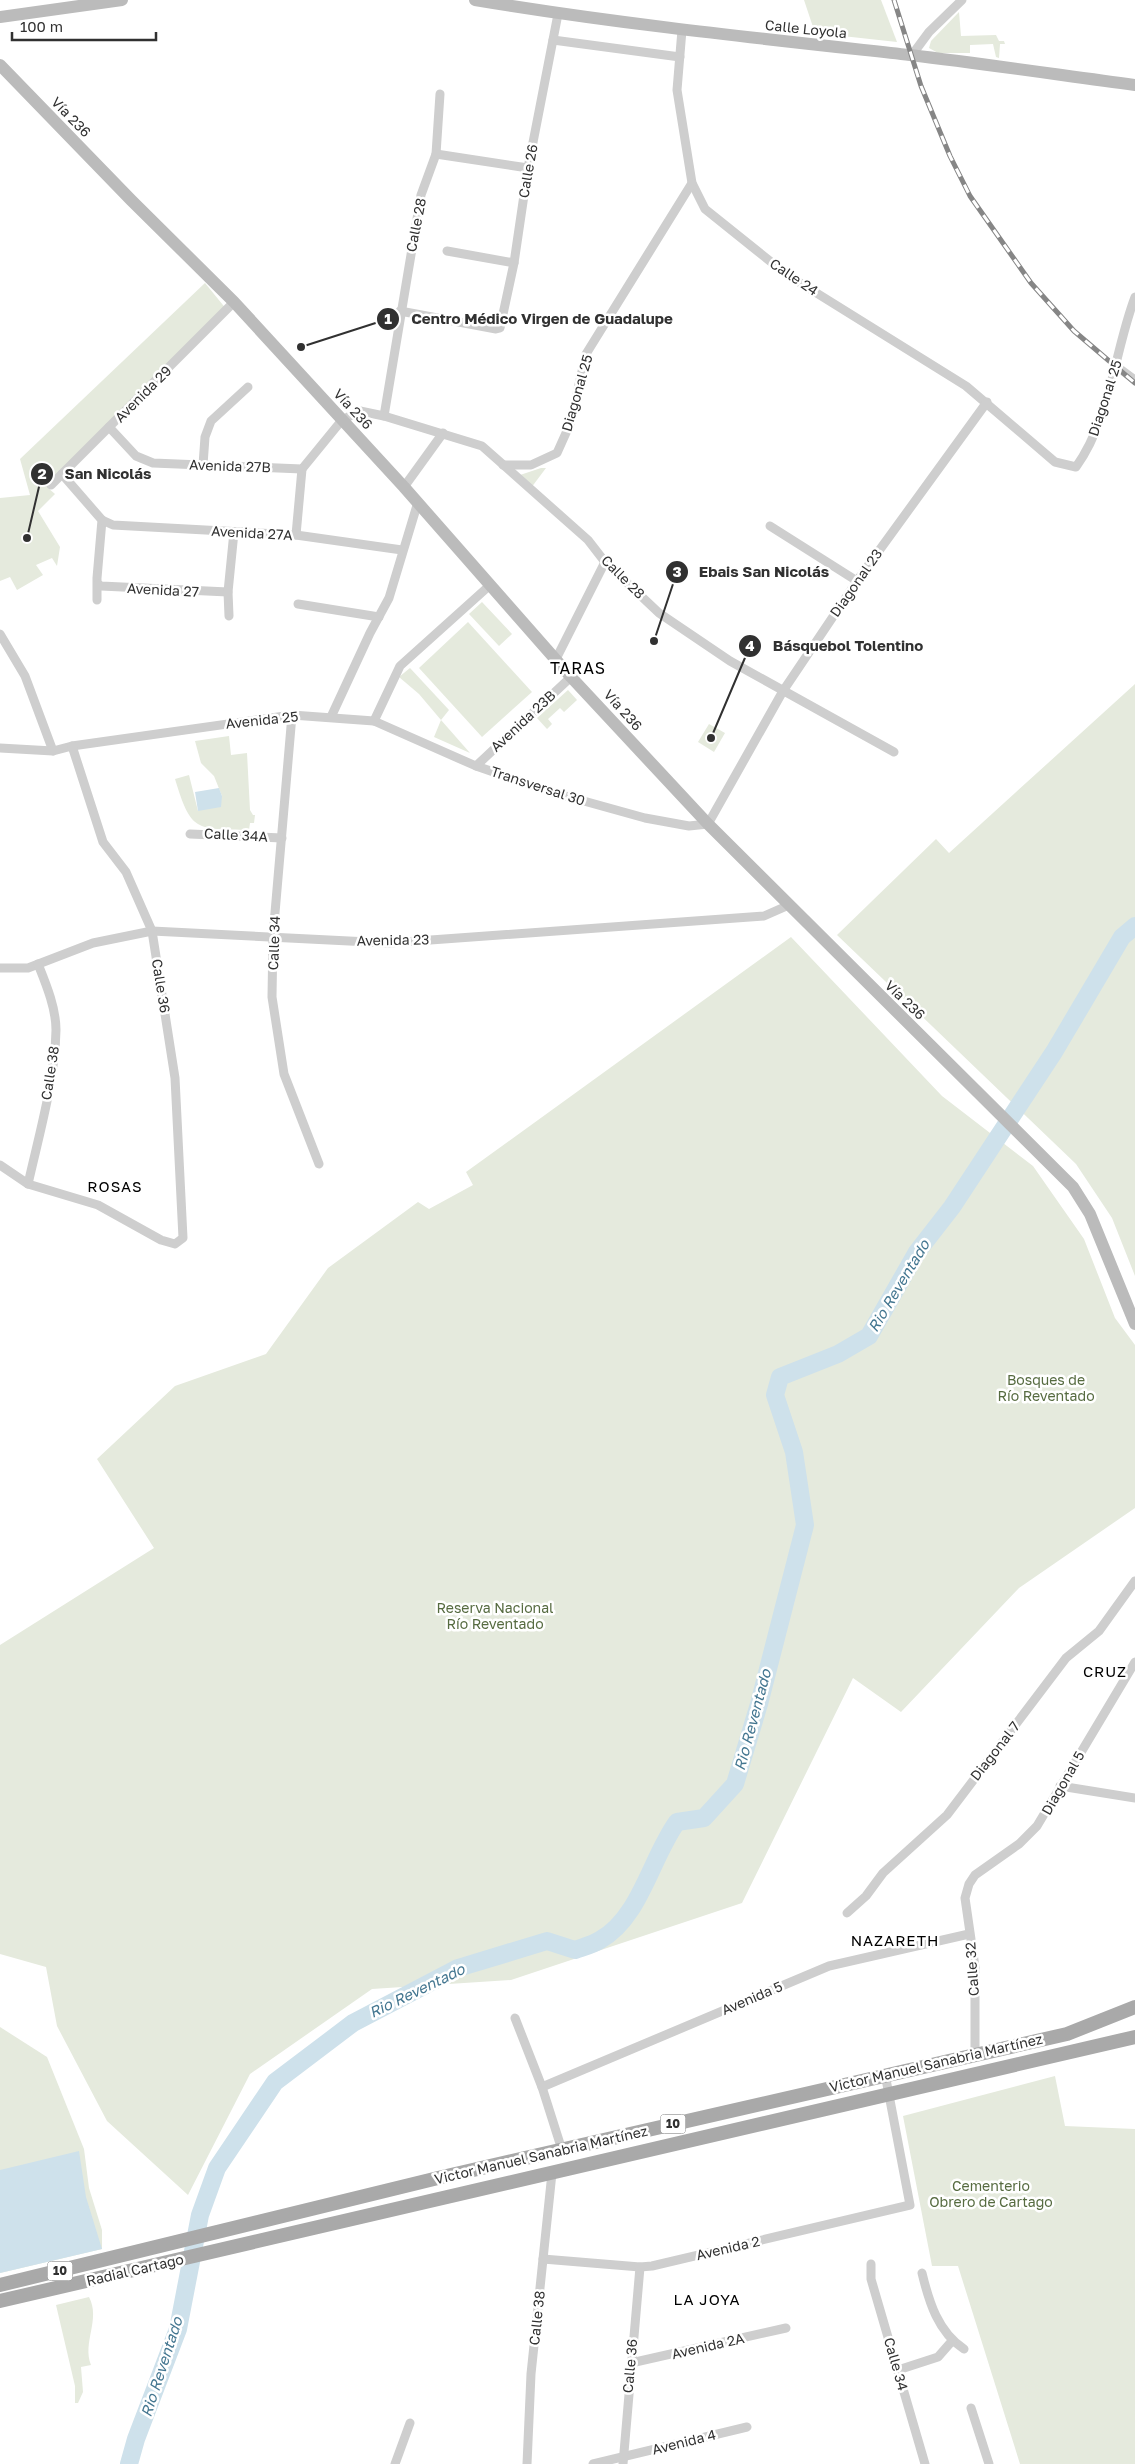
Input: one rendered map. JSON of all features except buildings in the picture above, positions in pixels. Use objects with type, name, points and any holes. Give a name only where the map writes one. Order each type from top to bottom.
[{"type":"main road","points":[[0,17],[122,0]]},
{"type":"main road","name":"Calle Loyola","points":[[475,0],[558,14],[682,30],[912,55],[1135,86]]},
{"type":"main road","name":"Vía 236","points":[[0,65],[130,200],[234,302],[418,502],[571,677],[708,824],[859,977],[1024,1136],[1073,1187],[1090,1214],[1135,1324]]},
{"type":"main road","name":"Victor Manuel Sanabria Martínez","points":[[208,2235],[438,2178],[885,2074],[1067,2034],[1135,2007]]},
{"type":"main road","name":"Victor Manuel Sanabria Martínez","points":[[211,2252],[1135,2037]]},
{"type":"main road","points":[[868,2078],[873,2088],[871,2099]]},
{"type":"main road","points":[[374,2214],[375,2210],[381,2205],[417,2196],[430,2190],[435,2186],[438,2178]]},
{"type":"main road","name":"Radial Cartago","points":[[0,2286],[208,2235]]},
{"type":"main road","name":"Radial Cartago","points":[[0,2301],[211,2252]]},
{"type":"main road","points":[[0,2310],[41,2292]]},
{"type":"street","points":[[912,55],[929,32],[962,0]]},
{"type":"street","name":"Calle 26","points":[[400,311],[496,330],[500,328],[514,264],[528,168],[558,14]]},
{"type":"street","name":"Calle 24","points":[[682,30],[677,90],[692,183],[705,209],[786,274],[895,340],[987,402],[1055,462],[1076,467]]},
{"type":"street","points":[[553,40],[680,57]]},
{"type":"street","name":"Calle 28","points":[[384,416],[400,311],[421,195],[436,154],[440,94]]},
{"type":"street","points":[[436,154],[528,168]]},
{"type":"street","name":"Diagonal 25","points":[[503,464],[532,465],[557,453],[570,424],[586,354],[692,183]]},
{"type":"street","points":[[447,251],[514,264]]},
{"type":"street","name":"Diagonal 25","points":[[1076,467],[1098,426],[1135,300]]},
{"type":"street","name":"Avenida 29","points":[[51,485],[234,302]]},
{"type":"street","points":[[1116,366],[1135,380]]},
{"type":"street","points":[[203,465],[205,437],[210,421],[248,387]]},
{"type":"street","name":"Diagonal 23","points":[[708,824],[783,692],[856,581],[987,402]]},
{"type":"street","name":"Calle 28","points":[[342,420],[360,411],[384,416],[482,446],[588,540],[605,562],[659,613],[730,661],[894,752]]},
{"type":"street","points":[[296,535],[302,469],[342,420]]},
{"type":"street","name":"Avenida 27B","points":[[109,427],[136,456],[153,463],[302,469]]},
{"type":"street","points":[[404,487],[443,433]]},
{"type":"street","points":[[62,474],[102,520],[97,600]]},
{"type":"street","points":[[331,717],[389,598],[418,502]]},
{"type":"street","name":"Avenida 27A","points":[[102,520],[113,524],[296,535],[402,550]]},
{"type":"street","points":[[770,526],[856,581]]},
{"type":"street","points":[[229,616],[228,592],[234,532]]},
{"type":"street","points":[[556,659],[605,562]]},
{"type":"street","name":"Avenida 27","points":[[98,584],[101,586],[228,592]]},
{"type":"street","points":[[374,722],[400,666],[490,586]]},
{"type":"street","points":[[298,604],[379,617]]},
{"type":"street","points":[[0,634],[25,676],[53,751]]},
{"type":"street","name":"Avenida 23B","points":[[476,766],[571,677]]},
{"type":"street","name":"Avenida 25","points":[[0,748],[53,751],[72,746],[292,715],[374,722]]},
{"type":"street","name":"Calle 34","points":[[292,715],[273,936],[272,997],[284,1074],[319,1164]]},
{"type":"street","name":"Transversal 30","points":[[374,722],[476,766],[555,793],[645,818],[689,826],[708,824]]},
{"type":"street","name":"Calle 36","points":[[28,1184],[98,1205],[161,1240],[180,1243],[183,1238],[175,1078],[152,931],[126,872],[103,842],[72,746]]},
{"type":"street","name":"Calle 34A","points":[[190,834],[282,838]]},
{"type":"street","name":"Avenida 23","points":[[0,968],[28,968],[93,943],[152,931],[388,943],[764,916],[790,905]]},
{"type":"street","name":"Calle 38","points":[[28,1184],[53,1063],[56,1028],[48,989],[38,964]]},
{"type":"street","points":[[0,1165],[28,1184]]},
{"type":"street","name":"Diagonal 7","points":[[847,1913],[866,1896],[883,1873],[947,1815],[1066,1658],[1099,1631],[1135,1581]]},
{"type":"street","name":"Diagonal 5","points":[[968,1884],[975,1875],[1030,1835],[1037,1826],[1135,1662]]},
{"type":"street","points":[[1060,1786],[1135,1798]]},
{"type":"street","name":"Calle 32","points":[[968,1884],[965,1898],[975,1967],[975,2054]]},
{"type":"street","name":"Avenida 5","points":[[542,2087],[829,1966],[970,1934]]},
{"type":"street","points":[[515,2018],[542,2087],[562,2150]]},
{"type":"street","points":[[885,2074],[889,2094]]},
{"type":"street","name":"Avenida 2","points":[[543,2260],[640,2267],[910,2205],[889,2094]]},
{"type":"street","name":"Calle 38","points":[[527,2464],[531,2374],[552,2173]]},
{"type":"street","name":"Calle 34","points":[[871,2264],[872,2279],[925,2464]]},
{"type":"street","name":"Calle 36","points":[[622,2461],[640,2267]]},
{"type":"street","points":[[922,2273],[932,2309],[952,2341],[964,2349]]},
{"type":"street","name":"Avenida 2A","points":[[631,2363],[786,2328]]},
{"type":"street","points":[[898,2370],[938,2357],[952,2341]]},
{"type":"street","points":[[971,2408],[989,2464]]},
{"type":"street","points":[[395,2464],[410,2423]]},
{"type":"street","name":"Avenida 4","points":[[593,2464],[622,2461],[747,2427]]},
{"type":"green space","points":[[804,0],[881,0],[897,42],[815,33]]},
{"type":"green space","points":[[959,12],[961,36],[996,35],[999,41],[1004,41],[1005,44],[1000,44],[999,58],[996,57],[993,44],[970,45],[970,53],[938,53],[929,48],[931,41]]},
{"type":"green space","points":[[205,283],[227,310],[48,488],[55,494],[38,511],[60,547],[57,566],[52,558],[36,565],[43,575],[17,590],[10,577],[0,581],[0,498],[30,495],[20,459]]},
{"type":"green space","points":[[546,468],[531,488],[520,475]]},
{"type":"green space","points":[[482,602],[512,634],[499,646],[469,614]]},
{"type":"green space","points":[[468,622],[532,692],[482,737],[419,668]]},
{"type":"green space","points":[[410,668],[449,710],[441,720],[419,694],[399,677]]},
{"type":"green space","points":[[1135,684],[1135,1276],[1112,1218],[1076,1164],[837,935],[936,839],[949,853]]},
{"type":"green space","points":[[568,690],[577,700],[564,712],[560,708],[548,719],[552,724],[547,729],[537,718]]},
{"type":"green space","points":[[441,720],[470,753],[434,737]]},
{"type":"green space","points":[[709,724],[725,733],[714,752],[698,742]]},
{"type":"green space","points":[[229,736],[231,755],[247,753],[250,810],[255,815],[254,823],[250,823],[249,830],[217,829],[198,824],[191,818],[186,809],[175,779],[189,775],[198,811],[222,796],[214,776],[201,763],[195,741]]},
{"type":"green space","name":"Reserva Nacional Río Reventado","points":[[791,937],[942,1096],[1033,1166],[1084,1239],[1115,1318],[1135,1345],[1135,1508],[1019,1588],[901,1712],[853,1678],[742,1903],[511,1980],[372,1989],[250,2074],[188,2195],[107,2121],[57,2026],[46,1967],[0,1954],[0,1645],[154,1548],[97,1459],[175,1386],[266,1354],[328,1268],[418,1202],[429,1209],[473,1185],[466,1172]]},
{"type":"green space","points":[[0,2027],[47,2057],[84,2149],[89,2188],[102,2230],[102,2249],[0,2273]]},
{"type":"green space","name":"Cementerio Obrero de Cartago","points":[[1055,2076],[1065,2126],[1135,2129],[1135,2464],[1020,2464],[958,2266],[932,2266],[903,2116]]},
{"type":"green space","points":[[89,2297],[93,2314],[89,2348],[91,2365],[81,2367],[83,2392],[78,2403],[75,2403],[75,2386],[56,2305]]},
{"type":"water","points":[[219,788],[222,796],[221,807],[198,811],[195,792]]},
{"type":"water","points":[[79,2151],[86,2197],[102,2249],[0,2273],[0,2170]]},
{"type":"waterway","name":"Rio Reventado","points":[[129,2464],[136,2439],[178,2329],[200,2215],[217,2168],[275,2082],[353,2023],[458,1968],[547,1941],[575,1950],[600,1940],[614,1930],[635,1902],[677,1822],[704,1818],[735,1784],[759,1704],[805,1525],[794,1452],[775,1395],[780,1377],[838,1354],[869,1336],[917,1252],[952,1207],[1054,1052],[1122,937],[1135,926]]},
{"type":"railway","points":[[894,0],[921,86],[950,156],[970,196],[1031,283],[1074,331],[1135,383]]},
{"type":"place","name":"Centro Médico Virgen de Guadalupe","points":[[301,347]]},
{"type":"place","name":"San Nicolás","points":[[27,538]]},
{"type":"place","name":"Ebais San Nicolás","points":[[654,641]]},
{"type":"place","name":"Básquebol Tolentino","points":[[711,738]]},
{"type":"district","name":"TARAS","points":[[578,668]]},
{"type":"district","name":"ROSAS","points":[[115,1187]]},
{"type":"district","name":"CRUZ","points":[[1105,1672]]},
{"type":"district","name":"NAZARETH","points":[[895,1941]]},
{"type":"district","name":"LA JOYA","points":[[707,2300]]},
{"type":"park label","name":"Bosques de Río Reventado","points":[[1046,1388]]}]
